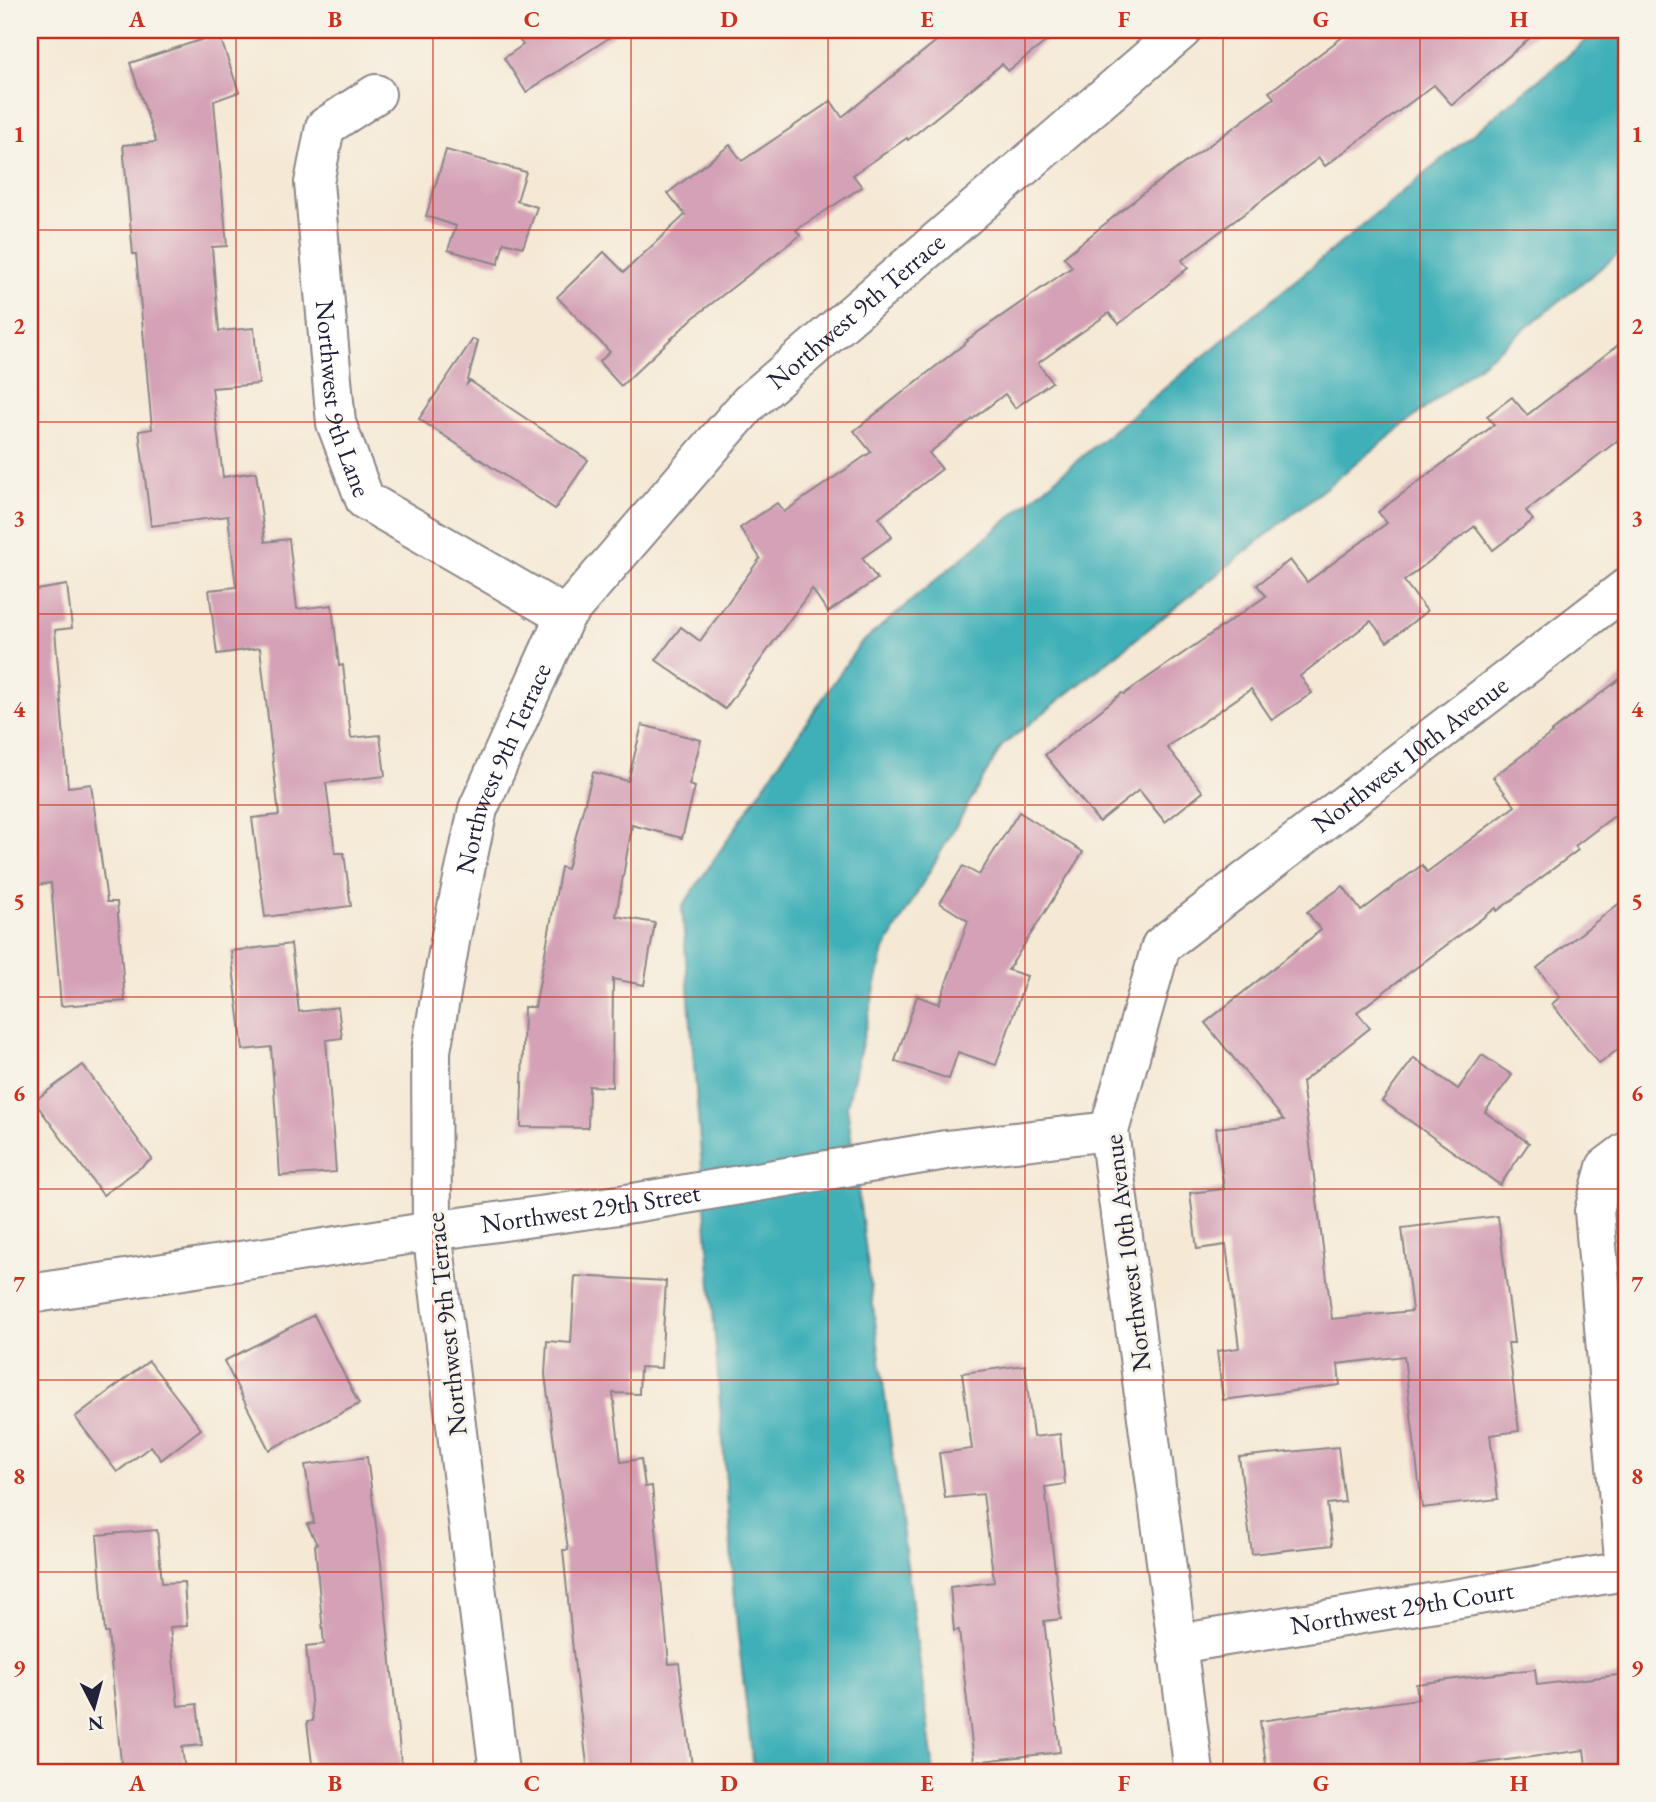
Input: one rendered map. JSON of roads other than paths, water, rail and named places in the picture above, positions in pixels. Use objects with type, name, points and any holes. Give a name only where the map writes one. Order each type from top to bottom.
[{"type":"street","name":"Northwest 9th Terrace","points":[[499,1772],[432,1231],[431,1051],[451,936],[478,809],[565,616],[749,403],[1182,30]]},
{"type":"street","name":"Northwest 9th Lane","points":[[376,94],[325,127],[314,183],[336,423],[365,500],[565,616]]},
{"type":"street","name":"Northwest 10th Avenue","points":[[1194,1772],[1109,1131],[1161,946],[1626,588]]},
{"type":"street","name":"Northwest 29th Street","points":[[30,1294],[432,1231],[633,1203],[946,1150],[1109,1131]]},
{"type":"street","points":[[1626,1152],[1606,1167],[1594,1211],[1626,1571]]},
{"type":"street","name":"Northwest 29th Court","points":[[1177,1644],[1626,1571]]},
{"type":"water","points":[[1599,30],[1626,30],[1626,248],[1002,746],[884,950],[847,1106],[934,1772],[754,1772],[737,1626],[682,907],[859,645],[1091,449]]}]
